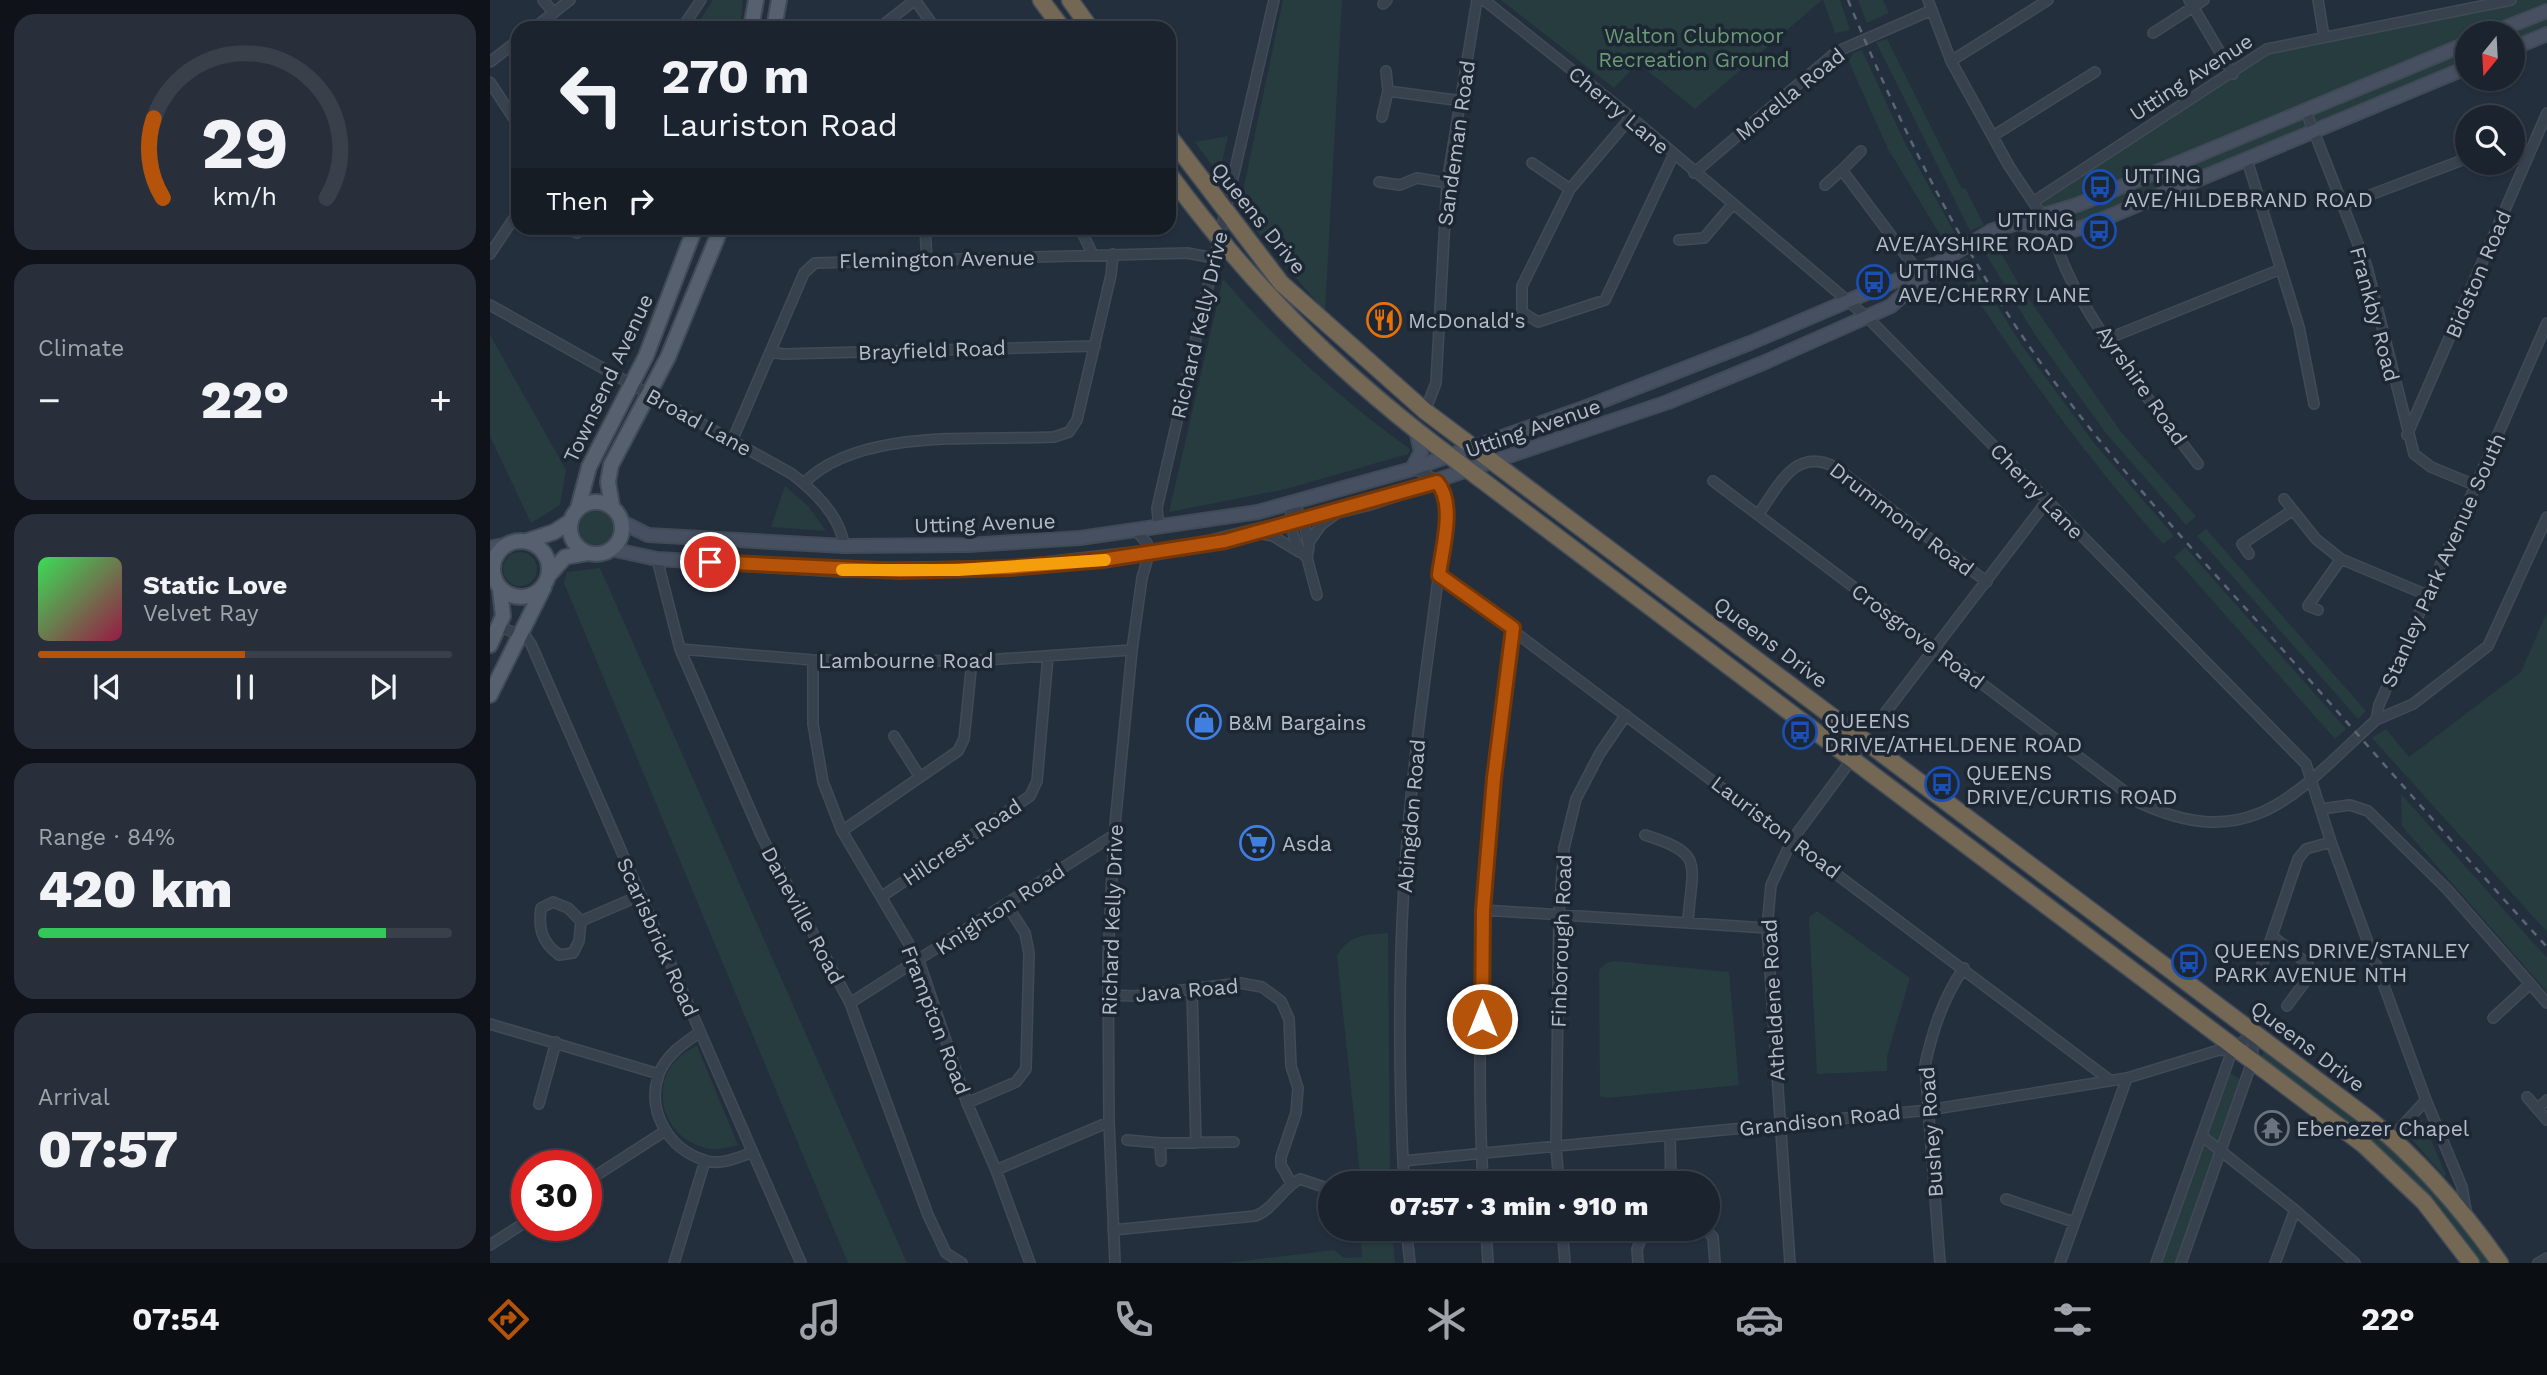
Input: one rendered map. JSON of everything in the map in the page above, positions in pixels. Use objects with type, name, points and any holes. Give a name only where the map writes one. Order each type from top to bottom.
[{"type":"highway","points":[[1041,0],[1057,21]]},
{"type":"highway","points":[[1070,0],[1085,21]]},
{"type":"highway","name":"Queens Drive","points":[[1176,146],[1281,283],[1425,411],[2392,1137],[2467,1217],[2500,1263]]},
{"type":"highway","name":"Queens Drive","points":[[1176,184],[1218,242],[1273,302],[1345,373],[1450,456],[2394,1171],[2424,1202],[2471,1263]]},
{"type":"main road","points":[[752,21],[756,0]]},
{"type":"main road","points":[[775,21],[779,0]]},
{"type":"main road","name":"Townsend Avenue","points":[[574,515],[589,467],[632,385],[692,235]]},
{"type":"main road","name":"Townsend Avenue","points":[[612,506],[608,482],[611,465],[684,320],[718,235]]},
{"type":"main road","points":[[490,645],[500,627],[504,609],[496,585],[492,566],[497,547],[554,532],[595,501],[612,506],[622,522],[621,537],[611,549],[565,557],[547,579],[527,597],[509,595],[496,585]]},
{"type":"main road","points":[[574,515],[575,543],[588,553]]},
{"type":"main road","points":[[490,695],[547,579],[547,556],[539,547],[527,541]]},
{"type":"street","points":[[544,0],[554,13]]},
{"type":"street","points":[[543,21],[570,0]]},
{"type":"street","points":[[687,21],[701,0]]},
{"type":"street","points":[[888,21],[915,0],[930,21]]},
{"type":"street","name":"Richard Kelly Drive","points":[[1159,528],[1157,508],[1274,0]]},
{"type":"street","name":"Sandeman Road","points":[[1425,411],[1436,383],[1447,183],[1477,0]]},
{"type":"street","name":"Cherry Lane","points":[[1484,0],[1631,117],[1673,156],[1868,318],[2306,764],[2313,777],[2331,842],[2426,1100],[2462,1186],[2467,1217]]},
{"type":"street","name":"Ayrshire Road","points":[[1928,0],[1951,61],[2046,224],[2068,273],[2107,339],[2198,464]]},
{"type":"street","points":[[1951,61],[2048,0]]},
{"type":"street","points":[[2153,33],[2190,3],[2204,0]]},
{"type":"street","points":[[2318,0],[2324,37]]},
{"type":"street","name":"Utting Avenue","points":[[2033,202],[2233,74],[2267,49],[2511,0]]},
{"type":"street","points":[[2190,3],[2233,74]]},
{"type":"street","name":"Morella Road","points":[[1694,173],[1836,52],[1932,10]]},
{"type":"street","points":[[2522,21],[2547,11]]},
{"type":"street","points":[[2525,43],[2547,34]]},
{"type":"street","points":[[490,62],[511,46]]},
{"type":"street","name":"Utting Avenue","points":[[2046,224],[2077,205],[2455,48]]},
{"type":"street","points":[[1382,117],[1388,91],[1386,71]]},
{"type":"street","points":[[1993,136],[2095,72]]},
{"type":"street","name":"Utting Avenue","points":[[622,522],[648,535],[844,546],[968,545],[1080,538],[1136,531],[1217,520],[1291,503],[1412,469],[1662,378],[1845,300],[1919,274],[1991,231],[2014,222],[2046,224],[2069,231],[2084,227],[2455,72]]},
{"type":"street","points":[[490,82],[511,114]]},
{"type":"street","points":[[1388,91],[1462,101]]},
{"type":"street","name":"Frankby Road","points":[[2305,109],[2367,267],[2407,435],[2414,454],[2431,467],[2477,486]]},
{"type":"street","name":"Bidston Road","points":[[2407,435],[2547,113]]},
{"type":"street","points":[[1631,117],[1570,189],[1522,286],[1522,312],[1538,322],[1605,300],[1673,156]]},
{"type":"street","points":[[1825,185],[1861,151]]},
{"type":"street","points":[[2246,160],[2299,327],[2314,404]]},
{"type":"street","points":[[1532,163],[1570,189]]},
{"type":"street","points":[[2342,206],[2455,163]]},
{"type":"street","points":[[1842,170],[1919,274]]},
{"type":"street","points":[[1379,182],[1400,185],[1417,178],[1447,183]]},
{"type":"street","points":[[1679,240],[1704,237],[1732,205]]},
{"type":"street","points":[[490,254],[511,222]]},
{"type":"street","points":[[925,235],[926,260]]},
{"type":"street","points":[[1083,235],[1093,255]]},
{"type":"street","name":"Flemington Avenue","points":[[732,440],[804,273],[810,266],[826,262],[1113,254],[1193,253],[1214,258]]},
{"type":"street","points":[[804,483],[830,463],[886,444],[1064,435],[1077,420],[1113,254]]},
{"type":"street","points":[[2107,339],[2281,269]]},
{"type":"street","name":"Utting Avenue","points":[[611,549],[657,559],[900,571],[1042,566],[1149,554],[1252,533],[1437,482],[1668,402],[1868,318],[1891,306],[1919,274]]},
{"type":"street","name":"Broad Lane","points":[[490,305],[804,483],[835,522],[844,546]]},
{"type":"street","name":"Stanley Park Avenue South","points":[[2313,777],[2376,720],[2427,595],[2547,323]]},
{"type":"street","name":"Brayfield Road","points":[[770,352],[783,354],[1095,346]]},
{"type":"street","points":[[1416,430],[1421,453],[1412,469],[1437,482]]},
{"type":"street","name":"Drummond Road","points":[[1758,515],[1795,467],[1808,460],[1821,459],[1987,582]]},
{"type":"street","name":"Crosgrove Road","points":[[1713,481],[2140,803],[2173,818],[2204,824],[2236,822],[2284,802],[2313,777]]},
{"type":"street","name":"Abingdon Road","points":[[1403,1171],[1400,1031],[1404,885],[1416,744],[1447,505],[1445,491],[1437,482]]},
{"type":"street","points":[[2284,499],[2316,539],[2341,559],[2427,595]]},
{"type":"street","points":[[1880,721],[2047,501]]},
{"type":"street","points":[[1291,503],[1309,542]]},
{"type":"street","points":[[1303,555],[1321,525],[1343,509]]},
{"type":"street","points":[[2249,555],[2242,544],[2293,510]]},
{"type":"street","points":[[2376,720],[2413,704],[2488,646],[2547,517]]},
{"type":"street","points":[[1297,520],[1303,555],[1317,595]]},
{"type":"street","points":[[1136,531],[1147,543],[1149,554]]},
{"type":"street","points":[[1252,533],[1273,536],[1303,555]]},
{"type":"street","name":"Richard Kelly Drive","points":[[1115,1263],[1109,1122],[1108,995],[1114,835],[1132,650],[1142,578],[1149,554]]},
{"type":"street","name":"Richard Kelly Drive","points":[[1134,556],[1142,578]]},
{"type":"street","name":"Daneville Road","points":[[657,559],[680,649],[762,837],[850,1003],[928,1215],[946,1252],[962,1263]]},
{"type":"street","points":[[2318,610],[2308,606],[2341,559]]},
{"type":"street","name":"Lauriston Road","points":[[1439,575],[1793,839],[2110,1081]]},
{"type":"street","points":[[500,627],[521,635]]},
{"type":"street","points":[[1483,1171],[1483,910],[1494,778],[1513,628]]},
{"type":"street","name":"Scarisbrick Road","points":[[521,635],[531,644],[801,1263]]},
{"type":"street","name":"Lambourne Road","points":[[680,649],[813,660],[972,662],[1132,650]]},
{"type":"street","name":"Hilcrest Road","points":[[881,897],[1030,796],[1037,781],[1048,656]]},
{"type":"street","name":"Frampton Road","points":[[813,660],[813,724],[823,782],[842,831],[919,961],[967,1103],[996,1170],[1030,1263]]},
{"type":"street","points":[[842,831],[958,751],[964,739],[972,662]]},
{"type":"street","name":"Finborough Road","points":[[1558,1171],[1559,914],[1564,848],[1576,799],[1600,753],[1626,715]]},
{"type":"street","points":[[894,736],[920,777]]},
{"type":"street","name":"Atheldene Road","points":[[1790,1263],[1767,928],[1771,885],[1793,839],[1866,740]]},
{"type":"street","points":[[2321,808],[2350,805],[2368,811],[2447,889],[2547,1003]]},
{"type":"street","name":"Knighton Road","points":[[850,1003],[1114,835]]},
{"type":"street","points":[[1645,835],[1675,844],[1687,853],[1692,865],[1688,921]]},
{"type":"street","points":[[2261,968],[2298,859],[2306,849],[2331,842]]},
{"type":"street","points":[[580,921],[639,895]]},
{"type":"street","points":[[553,902],[568,908],[580,921],[579,941],[573,953],[559,955],[548,946],[538,926],[541,908],[553,902]]},
{"type":"street","points":[[967,1103],[1016,1082],[1026,1069],[1029,953],[1025,933],[1007,905]]},
{"type":"street","points":[[1483,910],[1767,928]]},
{"type":"street","points":[[2272,936],[2308,964],[2310,975],[2287,1006]]},
{"type":"street","name":"Bushey Road","points":[[1940,1263],[1925,1065],[1932,1033],[1946,995],[1964,968]]},
{"type":"street","name":"Java Road","points":[[1108,995],[1192,990],[1240,983],[1262,987],[1281,1001],[1289,1019],[1291,1066],[1298,1088],[1296,1113],[1281,1157],[1281,1165],[1291,1183]]},
{"type":"street","points":[[2493,1018],[2530,984]]},
{"type":"street","points":[[1192,990],[1196,1143]]},
{"type":"street","points":[[490,1024],[659,1073]]},
{"type":"street","points":[[700,1032],[676,1049],[659,1073],[654,1105],[665,1131],[682,1149],[705,1161],[728,1161],[751,1153]]},
{"type":"street","points":[[2156,1263],[2233,1049],[2254,1032]]},
{"type":"street","points":[[2181,1263],[2252,1062],[2254,1032]]},
{"type":"street","points":[[539,1104],[556,1042]]},
{"type":"street","name":"Grandison Road","points":[[1403,1161],[1928,1110],[2127,1078],[2219,1049],[2233,1049]]},
{"type":"street","points":[[2060,1263],[2127,1078]]},
{"type":"street","points":[[2527,1097],[2547,1120]]},
{"type":"street","points":[[2392,1137],[2426,1100]]},
{"type":"street","points":[[2537,1109],[2547,1100]]},
{"type":"street","points":[[996,1170],[1109,1122]]},
{"type":"street","points":[[602,1172],[665,1131]]},
{"type":"street","points":[[1671,1136],[1671,1171]]},
{"type":"street","points":[[2202,1136],[2295,1210],[2355,1263]]},
{"type":"street","points":[[1128,1140],[1160,1143],[1234,1142]]},
{"type":"street","points":[[1160,1143],[1161,1161]]},
{"type":"street","points":[[674,1263],[705,1161]]},
{"type":"street","points":[[1113,1230],[1255,1216],[1262,1214],[1291,1183],[1300,1179],[1318,1185]]},
{"type":"street","points":[[2006,1199],[2074,1222]]},
{"type":"street","points":[[2275,1263],[2295,1210]]},
{"type":"street","points":[[490,1245],[511,1231]]},
{"type":"street","points":[[1407,1241],[1410,1263]]},
{"type":"street","points":[[1487,1241],[1488,1263]]},
{"type":"street","points":[[1563,1241],[1565,1263]]},
{"type":"street","points":[[1638,1263],[1637,1249],[1640,1241]]},
{"type":"street","points":[[1713,1241],[1715,1263]]},
{"type":"street","points":[[2538,1263],[2547,1258]]},
{"type":"green space","points":[[713,0],[743,0],[741,21],[700,21]]},
{"type":"green space","points":[[1283,0],[1342,0],[1325,312],[1239,210]]},
{"type":"green space","name":"Walton Clubmoor Recreation Ground","points":[[1501,0],[1822,0],[1695,109],[1638,63],[1614,88]]},
{"type":"green space","points":[[1823,0],[1840,0],[1850,30],[1835,33]]},
{"type":"green space","points":[[1858,0],[1883,0],[1889,13],[1867,23]]},
{"type":"green space","points":[[2511,0],[2547,0],[2547,34],[2525,43],[2525,21],[2455,21],[2455,72],[2084,227],[2042,227],[2033,202],[2267,49]]},
{"type":"green space","points":[[1887,39],[1962,189],[1965,188],[1984,225],[1970,231],[1876,42]]},
{"type":"green space","points":[[1862,50],[1904,141],[1957,237],[1945,243],[1888,149],[1849,62],[1853,53]]},
{"type":"green space","points":[[1228,136],[1219,175],[1195,142]]},
{"type":"green space","points":[[1994,241],[2020,286],[2121,432],[2196,516],[2186,525],[2105,432],[2035,335],[1982,248]]},
{"type":"green space","points":[[1967,257],[2021,344],[2094,443],[2174,536],[2163,544],[2079,443],[2003,337],[1954,264]]},
{"type":"green space","points":[[1223,279],[1288,348],[1335,391],[1410,449],[1408,454],[1286,489],[1169,512]]},
{"type":"green space","points":[[490,335],[566,470],[560,505],[531,523],[490,436]]},
{"type":"green space","points":[[785,486],[808,506],[826,531],[771,527]]},
{"type":"green space","points":[[596,511],[608,516],[613,528],[608,540],[596,545],[584,540],[579,528],[584,516]]},
{"type":"green space","points":[[2206,529],[2366,711],[2358,719],[2197,536]]},
{"type":"green space","points":[[2185,547],[2346,729],[2335,739],[2174,557]]},
{"type":"green space","points":[[520,552],[532,557],[537,569],[532,581],[520,586],[508,581],[503,569],[508,557]]},
{"type":"green space","points":[[600,568],[907,1263],[848,1263],[564,583],[567,572]]},
{"type":"green space","points":[[2547,612],[2547,932],[2372,738],[2386,729],[2409,757],[2521,672]]},
{"type":"green space","points":[[2401,794],[2547,958],[2547,992],[2402,826]]},
{"type":"green space","points":[[1817,911],[1910,978],[1887,1056],[1887,1071],[1817,1074],[1809,917]]},
{"type":"green space","points":[[1388,933],[1390,1171],[1360,1171],[1337,956],[1347,943],[1365,935]]},
{"type":"green space","points":[[1614,961],[1729,972],[1739,1085],[1607,1098],[1600,1096],[1599,970],[1606,963]]},
{"type":"green space","points":[[697,1046],[738,1145],[711,1149],[692,1143],[678,1132],[668,1118],[663,1102],[663,1086],[669,1070],[680,1056]]},
{"type":"green space","points":[[2265,1049],[2390,1143],[2428,1180],[2494,1263],[2478,1263],[2446,1219],[2261,1059]]},
{"type":"green space","points":[[2230,1073],[2240,1079],[2218,1142],[2208,1135]]},
{"type":"green space","points":[[2422,1119],[2446,1175],[2445,1177],[2408,1135]]},
{"type":"green space","points":[[2204,1146],[2215,1153],[2175,1263],[2162,1263]]},
{"type":"green space","points":[[1361,1241],[1393,1241],[1395,1263],[1226,1263],[1334,1250],[1344,1258],[1362,1257]]},
{"type":"railway","points":[[1848,0],[1886,89],[1951,219],[2000,302],[2055,382],[2114,458],[2177,532],[2547,947]]},
{"type":"slow traffic","points":[[842,570],[958,570],[1105,560]]},
{"type":"place","name":"UTTING AVE/HILDEBRAND ROAD","points":[[2100,187]]},
{"type":"place","name":"UTTING AVE/AYSHIRE ROAD","points":[[2099,231]]},
{"type":"place","name":"UTTING AVE/CHERRY LANE","points":[[1874,282]]},
{"type":"place","name":"McDonald's","points":[[1384,320]]},
{"type":"place","name":"B&M Bargains","points":[[1204,722]]},
{"type":"place","name":"QUEENS DRIVE/ATHELDENE ROAD","points":[[1800,732]]},
{"type":"place","name":"QUEENS DRIVE/CURTIS ROAD","points":[[1942,784]]},
{"type":"place","name":"Asda","points":[[1257,843]]},
{"type":"place","name":"QUEENS DRIVE/STANLEY PARK AVENUE NTH","points":[[2189,962]]},
{"type":"place","name":"Ebenezer Chapel","points":[[2272,1128]]},
{"type":"route","points":[[710,562],[900,571],[1010,568],[1102,560],[1225,541],[1322,513],[1370,503],[1437,482],[1445,491],[1447,505],[1439,575],[1513,628],[1494,778],[1483,910],[1482,1019]]}]
